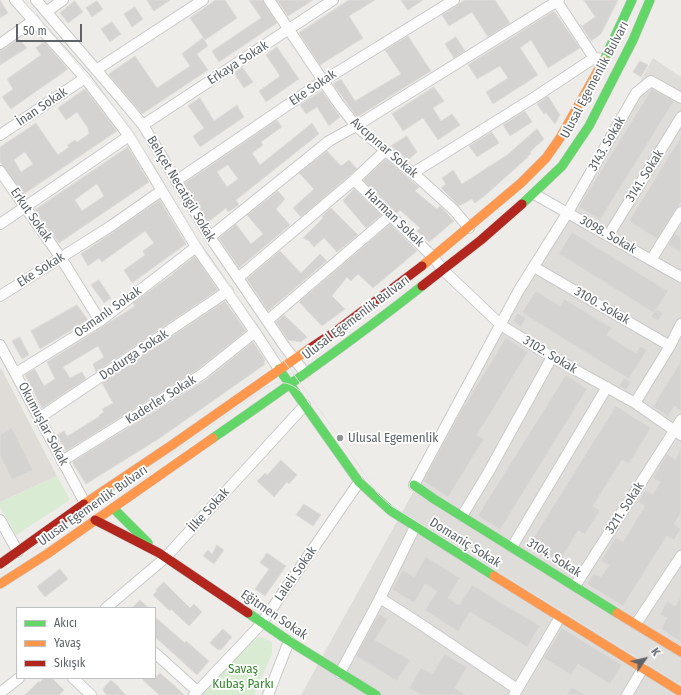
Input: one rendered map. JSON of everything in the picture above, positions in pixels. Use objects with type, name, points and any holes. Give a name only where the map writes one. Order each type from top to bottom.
[{"type":"main road","name":"Ulusal Egemenlik Bulvarı","points":[[0,564],[85,503],[172,445],[279,369],[336,331],[434,257],[521,183],[546,158],[560,138],[605,59],[632,0]]},
{"type":"main road","name":"Ulusal Egemenlik Bulvarı","points":[[0,584],[47,554],[378,321],[442,269],[481,240],[534,194],[562,166],[589,126],[634,40],[650,0]]},
{"type":"main road","name":"Domaniç Sokak","points":[[279,369],[359,482],[390,511],[681,692]]},
{"type":"main road","name":"3104. Sokak","points":[[414,485],[681,652]]},
{"type":"main road","name":"Eğitmen Sokak","points":[[113,508],[162,555]]},
{"type":"main road","name":"Eğitmen Sokak","points":[[95,520],[162,555],[289,641],[376,695]]},
{"type":"street","points":[[15,0],[85,78],[129,136],[196,247],[228,291],[279,369]]},
{"type":"street","name":"Behçet Necatigil Sokak","points":[[36,0],[118,94],[142,125],[210,237],[294,360],[305,373]]},
{"type":"street","points":[[46,12],[63,0]]},
{"type":"street","points":[[96,70],[203,0]]},
{"type":"street","name":"Avcıpınar Sokak","points":[[269,0],[323,81],[356,126],[413,173],[454,210],[469,228]]},
{"type":"street","name":"Erkaya Sokak","points":[[142,125],[333,0]]},
{"type":"street","name":"Eke Sokak","points":[[176,181],[323,81],[454,0]]},
{"type":"street","points":[[210,237],[329,141],[356,126],[557,0],[594,58]]},
{"type":"street","points":[[0,44],[34,20]]},
{"type":"street","points":[[413,173],[535,97],[594,58],[605,59]]},
{"type":"street","name":"İnan Sokak","points":[[0,135],[85,78]]},
{"type":"street","name":"3143. Sokak","points":[[414,485],[520,290],[568,212],[636,93],[651,81],[681,98]]},
{"type":"street","name":"3141. Sokak","points":[[608,236],[681,118]]},
{"type":"street","points":[[0,224],[129,136]]},
{"type":"street","points":[[238,278],[354,180],[385,150]]},
{"type":"street","name":"Erkut Sokak","points":[[0,171],[61,258],[100,321]]},
{"type":"street","name":"Harman Sokak","points":[[354,180],[434,257]]},
{"type":"street","name":"Eke Sokak","points":[[0,296],[111,226],[162,191]]},
{"type":"street","name":"3098. Sokak","points":[[534,194],[681,277]]},
{"type":"street","points":[[651,260],[681,212]]},
{"type":"street","points":[[267,321],[391,215]]},
{"type":"street","name":"Osmanlı Sokak","points":[[16,373],[100,321],[196,247]]},
{"type":"street","name":"3102. Sokak","points":[[434,257],[442,269],[501,325],[552,357],[634,403],[678,433]]},
{"type":"street","name":"3100. Sokak","points":[[534,267],[670,346]]},
{"type":"street","name":"Dodurga Sokak","points":[[39,418],[228,291]]},
{"type":"street","points":[[634,403],[670,346],[681,324]]},
{"type":"street","name":"Kaderler Sokak","points":[[62,460],[202,375],[255,332]]},
{"type":"street","name":"Okumuşlar Sokak","points":[[0,345],[4,359],[16,373],[85,503]]},
{"type":"street","points":[[462,516],[488,473],[552,357]]},
{"type":"street","points":[[512,547],[607,387]]},
{"type":"street","name":"İlke Sokak","points":[[107,607],[162,555],[305,405]]},
{"type":"street","name":"3211. Sokak","points":[[575,586],[678,433],[681,420]]},
{"type":"street","name":"Laleli Sokak","points":[[196,693],[262,623],[359,482]]},
{"type":"street","points":[[0,520],[18,552]]},
{"type":"street","points":[[340,673],[380,598],[415,527]]},
{"type":"street","points":[[636,624],[681,556]]},
{"type":"street","points":[[380,598],[419,623],[516,692],[560,617]]},
{"type":"street","points":[[268,695],[289,641]]},
{"type":"street","points":[[156,654],[196,693]]},
{"type":"street","points":[[627,695],[643,668]]},
{"type":"street","points":[[0,693],[18,679]]},
{"type":"street","points":[[74,679],[91,695]]},
{"type":"shaded area","points":[[653,58],[681,77],[681,695],[301,695]]},
{"type":"shaded area","points":[[1,368],[57,476],[0,502],[0,369]]},
{"type":"green space","points":[[57,476],[70,500],[16,535],[0,507],[0,502]]},
{"type":"green space","name":"Savaş Kubaş Parkı","points":[[262,637],[272,642],[272,654],[254,695],[201,695],[254,638]]},
{"type":"building","points":[[0,0],[8,13],[0,18]]},
{"type":"building","points":[[147,0],[170,0],[154,11]]},
{"type":"building","points":[[216,0],[225,0],[237,18],[205,40],[190,18]]},
{"type":"building","points":[[249,0],[263,0],[277,23],[219,62],[212,51],[261,18]]},
{"type":"building","points":[[277,0],[313,0],[288,16]]},
{"type":"building","points":[[349,0],[375,0],[349,16],[363,38],[320,65],[299,33]]},
{"type":"building","points":[[401,0],[423,0],[408,10]]},
{"type":"building","points":[[465,0],[495,0],[510,23],[488,37],[472,12],[449,26],[442,15]]},
{"type":"building","points":[[584,0],[618,0],[601,34],[591,41],[580,24],[582,26],[595,17]]},
{"type":"building","points":[[75,1],[83,12],[68,23],[60,13]]},
{"type":"building","points":[[97,1],[103,9],[92,17],[86,8]]},
{"type":"building","points":[[135,7],[143,19],[132,27],[124,14]]},
{"type":"building","points":[[554,11],[580,48],[548,68],[531,40],[520,48],[538,75],[493,104],[486,92],[508,78],[500,66],[477,79],[468,65]]},
{"type":"building","points":[[112,22],[121,34],[110,42],[101,29]]},
{"type":"building","points":[[408,36],[431,71],[357,117],[333,84],[341,79],[355,101],[401,74],[385,50]]},
{"type":"building","points":[[456,37],[465,51],[454,58],[445,44]]},
{"type":"building","points":[[203,38],[208,46],[197,54],[208,70],[142,114],[109,75],[135,56],[157,88],[190,66],[182,54]]},
{"type":"building","points":[[19,39],[27,48],[0,65],[0,50]]},
{"type":"building","points":[[44,42],[68,69],[11,109],[2,97],[13,89],[7,79],[41,55],[36,48]]},
{"type":"building","points":[[277,47],[299,79],[266,102],[259,91],[280,76],[266,55]]},
{"type":"building","points":[[640,61],[648,65],[641,77],[633,72]]},
{"type":"building","points":[[242,67],[253,82],[244,88],[234,73]]},
{"type":"building","points":[[434,87],[444,101],[433,108],[441,121],[452,114],[460,125],[438,140],[423,118],[403,131],[392,114]]},
{"type":"building","points":[[85,89],[117,131],[24,194],[0,162],[0,147],[36,123],[58,155],[69,147],[67,145],[75,140],[77,142],[89,134],[88,128],[77,112],[66,120],[58,108]],"holes":[[[25,152],[33,164],[21,172],[14,160]]]},
{"type":"building","points":[[652,89],[674,101],[600,220],[579,207]]},
{"type":"building","points":[[322,91],[340,117],[329,126],[317,107],[306,114],[300,105]]},
{"type":"building","points":[[548,96],[560,115],[555,124],[546,113],[544,114],[537,104]]},
{"type":"building","points":[[200,98],[214,121],[237,105],[244,117],[200,147],[193,136],[204,128],[188,106]]},
{"type":"building","points":[[525,111],[532,122],[510,136],[503,125]]},
{"type":"building","points":[[277,120],[282,127],[261,142],[263,145],[252,153],[260,165],[312,123],[319,134],[236,200],[239,205],[228,212],[226,208],[208,222],[185,183]],"holes":[[[228,165],[238,179],[227,187],[217,172]]]},
{"type":"building","points":[[537,129],[544,139],[530,152],[531,154],[528,157],[475,203],[472,199],[459,206],[441,188],[446,184],[442,178],[453,170],[462,184],[507,155]]},
{"type":"building","points":[[492,132],[499,143],[477,157],[469,146]]},
{"type":"building","points":[[407,136],[417,152],[408,160],[391,146]]},
{"type":"building","points":[[681,137],[681,202],[657,239],[629,221]]},
{"type":"building","points":[[128,147],[149,182],[59,243],[35,210]],"holes":[[[97,184],[104,196],[82,211],[75,200]]]},
{"type":"building","points":[[327,151],[341,166],[349,160],[357,169],[301,217],[293,208],[314,189],[299,173]]},
{"type":"building","points":[[386,159],[419,187],[415,191],[437,209],[440,206],[454,221],[429,242],[417,231],[420,228],[400,210],[397,213],[363,180]]},
{"type":"building","points":[[354,189],[381,215],[366,228],[343,201]]},
{"type":"building","points":[[278,191],[285,199],[276,209],[290,225],[239,268],[219,238],[236,224],[251,244],[263,234],[247,215]]},
{"type":"building","points":[[160,200],[186,244],[132,283],[124,270],[145,255],[143,251],[154,243],[145,231],[102,262],[99,258],[88,266],[81,254]]},
{"type":"building","points":[[331,208],[358,235],[337,252],[324,238],[314,247],[309,241],[303,238]]},
{"type":"building","points":[[390,224],[417,251],[373,288],[358,274],[351,281],[347,277],[332,296],[345,309],[322,326],[299,302]]},
{"type":"building","points":[[572,232],[668,291],[654,313],[559,254]]},
{"type":"building","points":[[675,233],[681,237],[681,253],[668,245]]},
{"type":"building","points":[[280,251],[301,273],[320,254],[327,261],[268,311],[247,279]]},
{"type":"building","points":[[195,256],[218,290],[96,372],[93,364],[104,357],[98,346],[63,367],[70,378],[82,372],[86,379],[42,408],[25,375],[35,369],[44,386],[55,379],[47,362],[135,306],[133,303]]},
{"type":"building","points":[[99,280],[111,298],[104,303],[91,285]]},
{"type":"building","points":[[536,291],[560,306],[564,299],[612,328],[607,335],[636,353],[640,346],[647,350],[629,379],[522,313]]},
{"type":"building","points":[[225,301],[246,331],[197,370],[66,451],[57,435],[64,431],[67,436],[71,434],[100,416],[99,415],[104,412],[102,409],[113,403],[102,383]]},
{"type":"building","points":[[77,305],[88,320],[40,349],[31,331]]},
{"type":"building","points":[[656,309],[663,313],[658,321],[651,317]]},
{"type":"building","points":[[518,313],[526,318],[521,327],[513,321]]},
{"type":"building","points":[[284,315],[307,337],[301,342],[288,340],[276,322]]},
{"type":"building","points":[[20,337],[29,355],[22,359],[12,341]]},
{"type":"building","points":[[506,338],[528,352],[477,435],[484,439],[448,497],[423,481],[460,413]]},
{"type":"building","points":[[253,342],[265,360],[264,365],[160,438],[86,484],[72,462],[204,381]]},
{"type":"building","points":[[681,361],[681,411],[674,406],[668,416],[653,407]]},
{"type":"building","points":[[566,375],[587,389],[500,530],[478,516]]},
{"type":"building","points":[[624,378],[631,382],[626,390],[619,386]]},
{"type":"building","points":[[616,406],[651,428],[629,464],[622,460],[593,506],[600,511],[585,534],[578,531],[557,565],[528,547]]},
{"type":"building","points":[[12,428],[33,470],[12,480],[0,456],[0,435]]},
{"type":"building","points":[[681,448],[681,513],[674,524],[681,529],[674,540],[667,536],[623,606],[587,584],[594,573],[601,577],[609,565],[601,561],[616,537],[623,542],[645,506],[638,502],[645,490],[653,494],[660,482],[653,478],[667,454],[675,459]]},
{"type":"building","points":[[281,460],[297,475],[289,484],[287,482],[274,497],[257,481],[265,473],[267,475]]},
{"type":"building","points":[[304,504],[321,515],[313,526],[296,515]]},
{"type":"building","points":[[217,545],[224,550],[214,564],[203,556],[208,550],[212,554]]},
{"type":"building","points":[[267,553],[286,566],[265,596],[255,589],[269,569],[260,563]]},
{"type":"building","points":[[426,557],[460,578],[448,598],[459,605],[472,585],[540,626],[527,647],[470,612],[458,632],[425,610],[437,591],[425,584],[414,603],[392,589],[403,570],[414,577]]},
{"type":"building","points":[[60,569],[68,579],[45,597],[37,587]]},
{"type":"building","points":[[164,582],[190,608],[194,604],[202,612],[189,626],[153,595]]},
{"type":"building","points":[[681,596],[681,642],[661,629],[667,618],[660,614],[667,601],[675,606]]},
{"type":"building","points":[[140,600],[148,607],[133,607]]},
{"type":"building","points":[[379,614],[388,619],[375,640],[410,660],[397,681],[356,656]]},
{"type":"building","points":[[156,618],[209,661],[197,675],[156,638]]},
{"type":"building","points":[[562,628],[622,665],[610,684],[578,664],[571,675],[544,658]]},
{"type":"building","points":[[223,629],[232,637],[221,650],[218,650],[210,643]]},
{"type":"building","points":[[445,654],[467,667],[455,688],[466,695],[421,695],[409,688],[421,668],[432,674]]},
{"type":"building","points":[[160,673],[184,695],[159,695],[142,679],[156,679]]},
{"type":"building","points":[[43,679],[53,679],[64,690],[59,695],[25,695],[39,681],[40,682]]},
{"type":"building","points":[[111,680],[126,695],[107,695],[104,692],[103,689]]},
{"type":"building","points":[[572,687],[586,695],[567,695]]},
{"type":"tram line","points":[[23,0],[128,125],[157,170],[207,255],[340,438],[378,494],[390,505],[681,685]]},
{"type":"tram line","points":[[0,575],[265,388],[277,383],[286,383],[290,384],[304,394]]},
{"type":"traffic: fast","points":[[604,60],[632,0]]},
{"type":"traffic: fast","points":[[522,204],[562,166],[589,126],[633,40],[650,0]]},
{"type":"traffic: fast","points":[[213,438],[319,364],[422,286]]},
{"type":"traffic: fast","points":[[279,369],[359,482],[391,511],[494,576]]},
{"type":"traffic: fast","points":[[414,485],[617,613]]},
{"type":"traffic: fast","points":[[113,508],[148,543]]},
{"type":"traffic: fast","points":[[248,613],[289,641],[376,695]]},
{"type":"traffic: slow","points":[[422,266],[521,183],[546,158],[560,138],[604,60]]},
{"type":"traffic: slow","points":[[84,504],[172,445],[309,349]]},
{"type":"traffic: slow","points":[[0,584],[47,554],[213,438]]},
{"type":"traffic: slow","points":[[494,576],[681,692]]},
{"type":"traffic: slow","points":[[617,613],[681,652]]},
{"type":"traffic: jam","points":[[422,286],[481,240],[522,204]]},
{"type":"traffic: jam","points":[[309,349],[336,331],[422,266]]},
{"type":"traffic: jam","points":[[0,564],[84,504]]},
{"type":"traffic: jam","points":[[95,520],[159,553],[248,613]]},
{"type":"place","name":"Ulusal Egemenlik","points":[[340,438]]}]
